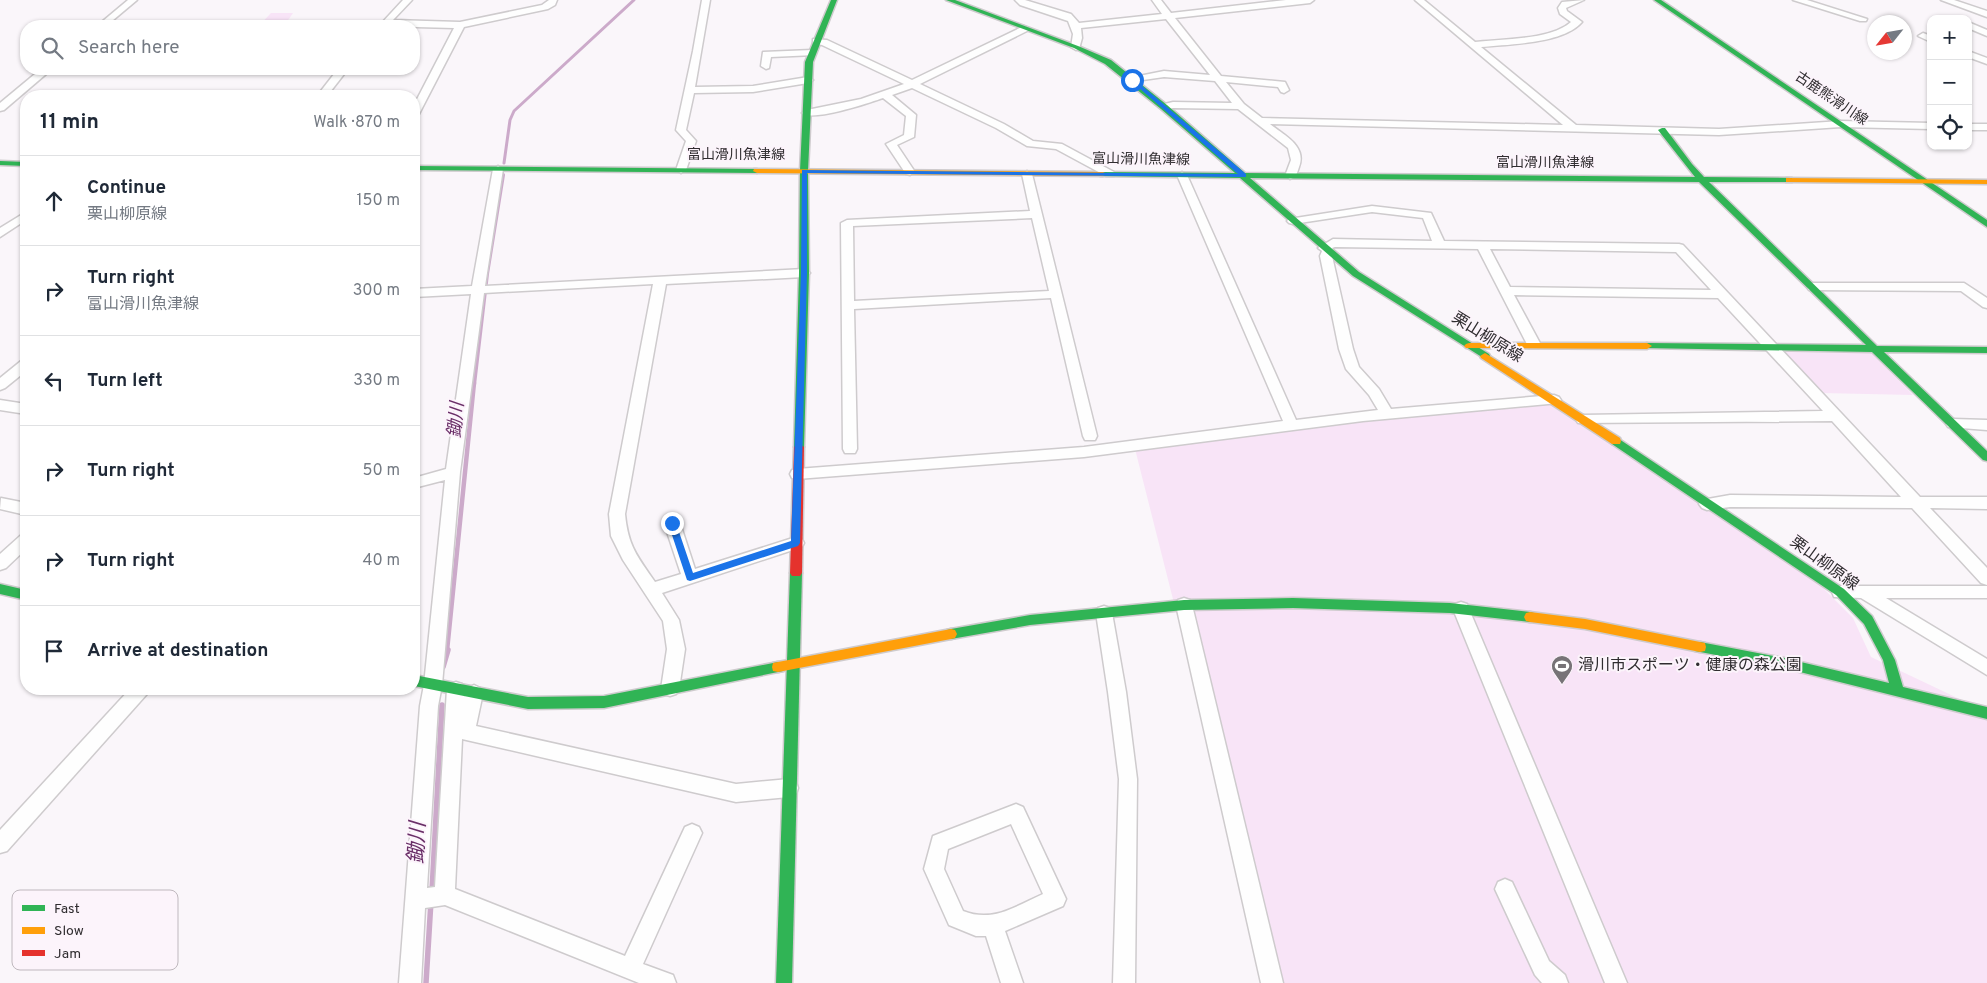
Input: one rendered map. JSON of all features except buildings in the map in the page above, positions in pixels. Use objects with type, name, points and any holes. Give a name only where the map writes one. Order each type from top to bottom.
[{"type":"main road","points":[[784,983],[804,273],[804,171],[808,80],[809,62],[834,0]]},
{"type":"main road","name":"栗山柳原線","points":[[948,0],[1076,47],[1108,62],[1164,107],[1326,250],[1356,274],[1554,400],[1840,592],[1868,620],[1888,660],[1898,690]]},
{"type":"main road","name":"古鹿熊滑川線","points":[[1657,0],[1987,224]]},
{"type":"main road","points":[[1662,130],[1689,166],[1724,203],[1987,457]]},
{"type":"main road","points":[[0,164],[20,164]]},
{"type":"main road","name":"富山滑川魚津線","points":[[420,168],[1987,182]]},
{"type":"main road","points":[[1469,346],[1534,345],[1987,350]]},
{"type":"main road","points":[[0,590],[20,594]]},
{"type":"main road","points":[[420,682],[528,703],[604,702],[793,664],[1030,620],[1184,605],[1293,603],[1461,609],[1585,624],[1784,664],[1987,713]]},
{"type":"street","points":[[108,20],[133,0]]},
{"type":"street","points":[[389,20],[408,0]]},
{"type":"street","points":[[420,25],[460,25],[545,7],[552,3],[553,0]]},
{"type":"street","points":[[681,170],[691,141],[681,130],[698,51],[706,0]]},
{"type":"street","points":[[1019,0],[1023,3],[1068,16],[1074,20],[1077,26],[1076,47]]},
{"type":"street","points":[[1156,0],[1240,106],[1293,147],[1296,160],[1290,176]]},
{"type":"street","points":[[1077,26],[1310,0]]},
{"type":"street","points":[[1420,0],[1573,128]]},
{"type":"street","points":[[1473,45],[1551,36],[1565,32],[1577,22],[1563,12],[1562,8],[1565,4],[1580,0]]},
{"type":"street","points":[[1797,0],[1863,19]]},
{"type":"street","points":[[1945,0],[1987,14]]},
{"type":"street","points":[[420,102],[460,25]]},
{"type":"street","points":[[1972,27],[1987,33]]},
{"type":"street","points":[[807,112],[852,104],[913,85],[1024,29]]},
{"type":"street","points":[[816,41],[824,42],[1000,126],[1031,144],[1058,146],[1110,174]]},
{"type":"street","points":[[766,66],[766,54],[812,53]]},
{"type":"street","points":[[1972,55],[1987,61]]},
{"type":"street","points":[[1132,80],[1164,74],[1282,84],[1284,90]]},
{"type":"street","points":[[22,90],[40,75]]},
{"type":"street","points":[[327,90],[338,75]]},
{"type":"street","points":[[689,90],[753,89],[808,80]]},
{"type":"street","points":[[0,108],[20,91]]},
{"type":"street","points":[[884,94],[911,115],[909,137],[891,144],[910,172]]},
{"type":"street","points":[[1164,107],[1173,105],[1240,106]]},
{"type":"street","points":[[1258,121],[1719,132],[1841,124],[1927,126]]},
{"type":"street","points":[[1972,127],[1987,127]]},
{"type":"street","points":[[430,898],[429,706],[433,685],[453,472],[483,289],[498,169]]},
{"type":"street","points":[[1027,174],[1090,436]]},
{"type":"street","points":[[1182,175],[1292,426]]},
{"type":"street","points":[[1294,221],[1372,209],[1427,215],[1440,245]]},
{"type":"street","points":[[850,449],[847,223],[1036,214]]},
{"type":"street","points":[[0,233],[20,220]]},
{"type":"street","points":[[1387,414],[1374,392],[1353,369],[1346,349],[1326,256],[1326,250],[1333,243],[1679,248],[1987,579]]},
{"type":"street","points":[[1483,246],[1534,345]]},
{"type":"street","points":[[420,293],[804,273]]},
{"type":"street","points":[[660,280],[618,514],[619,536],[630,560],[672,620],[676,649],[670,689]]},
{"type":"street","points":[[1812,287],[1964,287],[1987,304]]},
{"type":"street","points":[[1505,291],[1722,294]]},
{"type":"street","points":[[848,305],[1055,294]]},
{"type":"street","points":[[0,386],[20,369]]},
{"type":"street","points":[[797,474],[1084,452],[1387,414],[1554,400]]},
{"type":"street","points":[[0,405],[20,409]]},
{"type":"street","points":[[1583,420],[1836,416]]},
{"type":"street","points":[[1953,424],[1987,424]]},
{"type":"street","points":[[420,480],[453,472]]},
{"type":"street","points":[[1707,504],[1730,501],[1987,503]]},
{"type":"street","points":[[1,504],[20,508]]},
{"type":"street","points":[[672,523],[690,577]]},
{"type":"street","points":[[650,590],[796,543]]},
{"type":"street","points":[[0,564],[20,546]]},
{"type":"street","points":[[1840,592],[1865,594],[1987,592]]},
{"type":"street","points":[[1865,594],[1987,668]]},
{"type":"street","points":[[1184,605],[1268,983]]},
{"type":"street","points":[[1461,609],[1616,983]]},
{"type":"street","points":[[1104,613],[1117,692],[1128,779],[1124,983]]},
{"type":"street","points":[[465,691],[466,732],[736,793],[789,788]]},
{"type":"street","points":[[410,983],[430,898],[465,691]]},
{"type":"street","points":[[0,844],[136,695]]},
{"type":"street","points":[[1016,813],[1056,899],[993,926],[976,926],[956,918],[934,869],[940,843],[1016,813]]},
{"type":"street","points":[[630,969],[692,833]]},
{"type":"street","points":[[1506,889],[1542,968],[1557,983]]},
{"type":"street","points":[[430,898],[665,983]]},
{"type":"street","points":[[993,926],[1012,983]]},
{"type":"shaded area","points":[[271,13],[293,13],[288,20],[265,20]]},
{"type":"shaded area","points":[[1783,352],[1872,353],[1913,395],[1821,393]]},
{"type":"shaded area","name":"滑川市スポーツ・健康の森公園","points":[[1554,400],[1797,562],[1853,618],[1871,657],[1987,712],[1987,983],[1270,983],[1134,445]]},
{"type":"waterway","name":"鋤川","points":[[504,163],[510,120],[514,111],[634,0]]},
{"type":"waterway","name":"鋤川","points":[[474,385],[487,274],[503,175]]},
{"type":"waterway","name":"鋤川","points":[[447,651],[474,383]]},
{"type":"waterway","name":"鋤川","points":[[443,667],[448,650]]},
{"type":"waterway","name":"鋤川","points":[[432,891],[442,705]]},
{"type":"waterway","name":"鋤川","points":[[426,983],[431,901]]},
{"type":"traffic: fast","points":[[799,447],[804,273],[804,171],[809,62],[834,0]]},
{"type":"traffic: fast","points":[[949,0],[1076,47],[1108,62],[1164,107],[1356,274],[1485,356]]},
{"type":"traffic: fast","points":[[1657,0],[1987,224]]},
{"type":"traffic: fast","points":[[1662,130],[1689,166],[1724,203],[1987,457]]},
{"type":"traffic: fast","points":[[0,163],[20,164]]},
{"type":"traffic: fast","points":[[420,168],[757,171]]},
{"type":"traffic: fast","points":[[1103,174],[1789,180]]},
{"type":"traffic: fast","points":[[1647,346],[1987,350]]},
{"type":"traffic: fast","points":[[1616,441],[1840,592],[1868,620],[1889,660],[1897,690]]},
{"type":"traffic: fast","points":[[784,983],[796,573]]},
{"type":"traffic: fast","points":[[0,589],[20,594]]},
{"type":"traffic: fast","points":[[951,634],[1030,620],[1184,605],[1293,603],[1450,608],[1530,617]]},
{"type":"traffic: fast","points":[[1700,647],[1784,663],[1987,713]]},
{"type":"traffic: fast","points":[[420,682],[528,703],[604,702],[778,667]]},
{"type":"traffic: slow","points":[[757,171],[1103,174]]},
{"type":"traffic: slow","points":[[1789,180],[1987,182]]},
{"type":"traffic: slow","points":[[1469,346],[1647,346]]},
{"type":"traffic: slow","points":[[1485,356],[1616,441]]},
{"type":"traffic: slow","points":[[1530,617],[1585,624],[1700,647]]},
{"type":"traffic: slow","points":[[778,667],[951,634]]},
{"type":"traffic: jam","points":[[796,573],[799,447]]},
{"type":"place","name":"滑川市スポーツ・健康の森公園","points":[[1562,685]]},
{"type":"route","points":[[672,523],[690,577],[796,543],[804,273],[804,171],[1244,176],[1132,80]]}]
